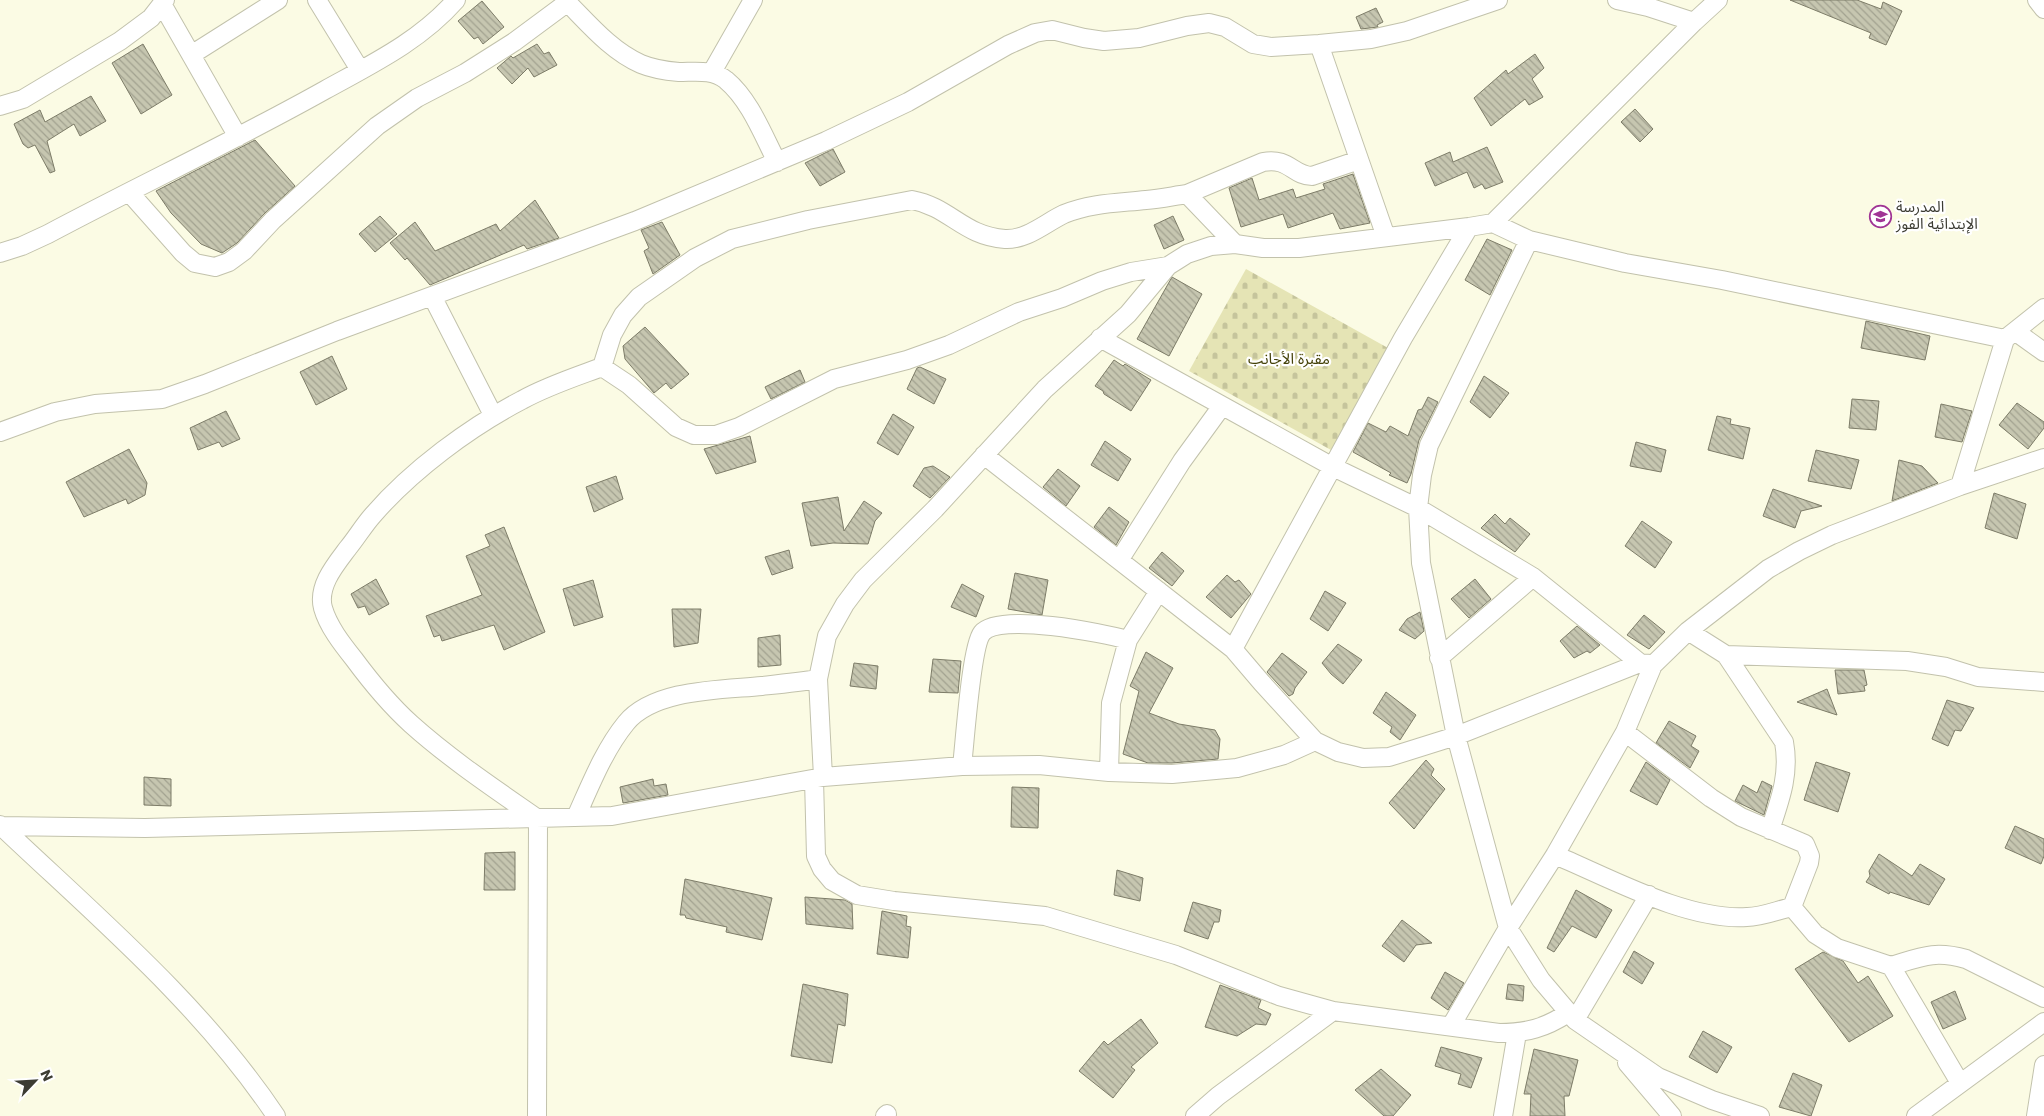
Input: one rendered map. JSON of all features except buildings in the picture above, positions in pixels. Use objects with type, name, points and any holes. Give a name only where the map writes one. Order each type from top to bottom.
[{"type":"street","points":[[191,55],[278,0]]},
{"type":"street","points":[[317,0],[360,70]]},
{"type":"street","points":[[0,253],[22,246],[48,234],[238,137],[360,70],[424,32],[456,0]]},
{"type":"street","points":[[712,72],[753,0]]},
{"type":"street","points":[[0,432],[55,412],[95,404],[162,399],[635,221],[826,141],[908,102],[1008,45],[1035,33],[1052,30],[1104,41],[1139,38],[1187,26],[1209,24],[1225,27],[1253,44],[1271,47],[1319,44],[1371,39],[1407,31],[1498,0]]},
{"type":"street","points":[[1617,0],[1648,7],[1694,22]]},
{"type":"street","points":[[1649,895],[1572,1017],[1517,1033],[1499,1033],[1332,1011],[1280,996],[1176,955],[1045,916],[894,901],[857,895],[832,881],[822,869],[816,856],[819,778],[818,679],[827,636],[845,604],[863,580],[934,509],[1045,389],[1128,314],[1152,288],[1168,266],[1187,254],[1211,246],[1235,244],[1263,248],[1299,248],[1469,227],[1493,222],[1718,0]]},
{"type":"street","points":[[2037,0],[2044,9]]},
{"type":"street","points":[[129,192],[183,253],[195,263],[215,267],[229,262],[244,251],[273,220],[377,126],[416,98],[465,72],[514,42],[566,1],[610,43],[642,64],[678,72],[712,72],[726,79],[743,101],[777,162]]},
{"type":"street","points":[[0,106],[23,99],[120,41],[151,18],[163,2],[238,137]]},
{"type":"street","points":[[1319,44],[1386,237]]},
{"type":"street","points":[[538,819],[474,774],[410,724],[372,683],[344,647],[322,607],[321,593],[327,578],[373,515],[410,477],[493,415],[556,384],[602,367],[616,328],[623,315],[639,297],[695,258],[732,239],[808,220],[912,200],[925,202],[938,208],[966,228],[984,236],[1007,239],[1028,234],[1064,214],[1085,208],[1114,202],[1187,194],[1263,162],[1281,162],[1302,174],[1312,176],[1358,160]]},
{"type":"street","points":[[1187,194],[1235,244]]},
{"type":"street","points":[[1493,222],[1529,240],[1625,263],[2011,335],[2044,352]]},
{"type":"street","points":[[1233,649],[1403,338],[1469,227]]},
{"type":"street","points":[[1529,240],[1429,445],[1422,475],[1418,508],[1421,563],[1456,736],[1508,928],[1541,980],[1572,1017],[1658,1077],[1712,1100],[1760,1116]]},
{"type":"street","points":[[602,367],[629,385],[676,427],[694,435],[716,435],[739,427],[834,379],[915,357],[948,345],[1019,312],[1062,298],[1102,281],[1131,272],[1168,266]]},
{"type":"street","points":[[432,296],[493,415]]},
{"type":"street","points":[[1960,486],[2011,335],[2044,308]]},
{"type":"street","points":[[1100,338],[1333,467],[1418,508],[1533,577],[1647,664]]},
{"type":"street","points":[[1120,559],[1182,461],[1222,406]]},
{"type":"street","points":[[984,455],[1076,528],[1120,559],[1233,649],[1315,740],[1338,752],[1363,758],[1389,757],[1456,736],[1647,664],[1768,570],[1800,551],[1832,536],[1960,486],[2044,458]]},
{"type":"street","points":[[1439,658],[1533,577]]},
{"type":"street","points":[[1109,772],[1111,703],[1128,640],[1159,591]]},
{"type":"street","points":[[962,766],[973,664],[980,636],[984,630],[990,627],[1005,625],[1068,627],[1100,632],[1128,640]]},
{"type":"street","points":[[1688,631],[1726,655],[1784,742],[1787,756],[1787,773],[1783,793],[1770,830]]},
{"type":"street","points":[[1726,655],[1907,661],[1946,667],[1978,676],[2044,682]]},
{"type":"street","points":[[1451,1026],[1508,928],[1555,855],[1625,732],[1647,664]]},
{"type":"street","points":[[576,817],[607,752],[626,722],[645,708],[666,698],[704,691],[818,679]]},
{"type":"street","points":[[1625,732],[1711,798],[1741,817],[1805,844],[1810,856],[1792,907]]},
{"type":"street","points":[[0,825],[145,828],[612,816],[819,778],[962,766],[1039,765],[1109,772],[1172,774],[1237,768],[1284,755],[1315,740]]},
{"type":"street","points":[[537,1116],[538,819]]},
{"type":"street","points":[[0,825],[134,950],[205,1026],[259,1090],[276,1116]]},
{"type":"street","points":[[1555,855],[1694,912],[1722,917],[1749,918],[1792,907]]},
{"type":"street","points":[[1792,907],[1815,934],[1837,948],[1891,966],[1928,955],[1940,953],[1952,955],[1966,959],[2044,998]]},
{"type":"street","points":[[1891,966],[1960,1083]]},
{"type":"street","points":[[1195,1116],[1218,1096],[1332,1011]]},
{"type":"street","points":[[1916,1116],[2044,1022]]},
{"type":"street","points":[[1503,1116],[1517,1033]]},
{"type":"street","points":[[1614,1047],[1672,1116]]},
{"type":"street","points":[[2036,1116],[2044,1065]]},
{"type":"green space","name":"مقبرة الأجانب","points":[[1246,269],[1388,348],[1331,450],[1189,371]]},
{"type":"place","name":"المدرسة الإبتدائية الفوز","points":[[1880,216]]}]
